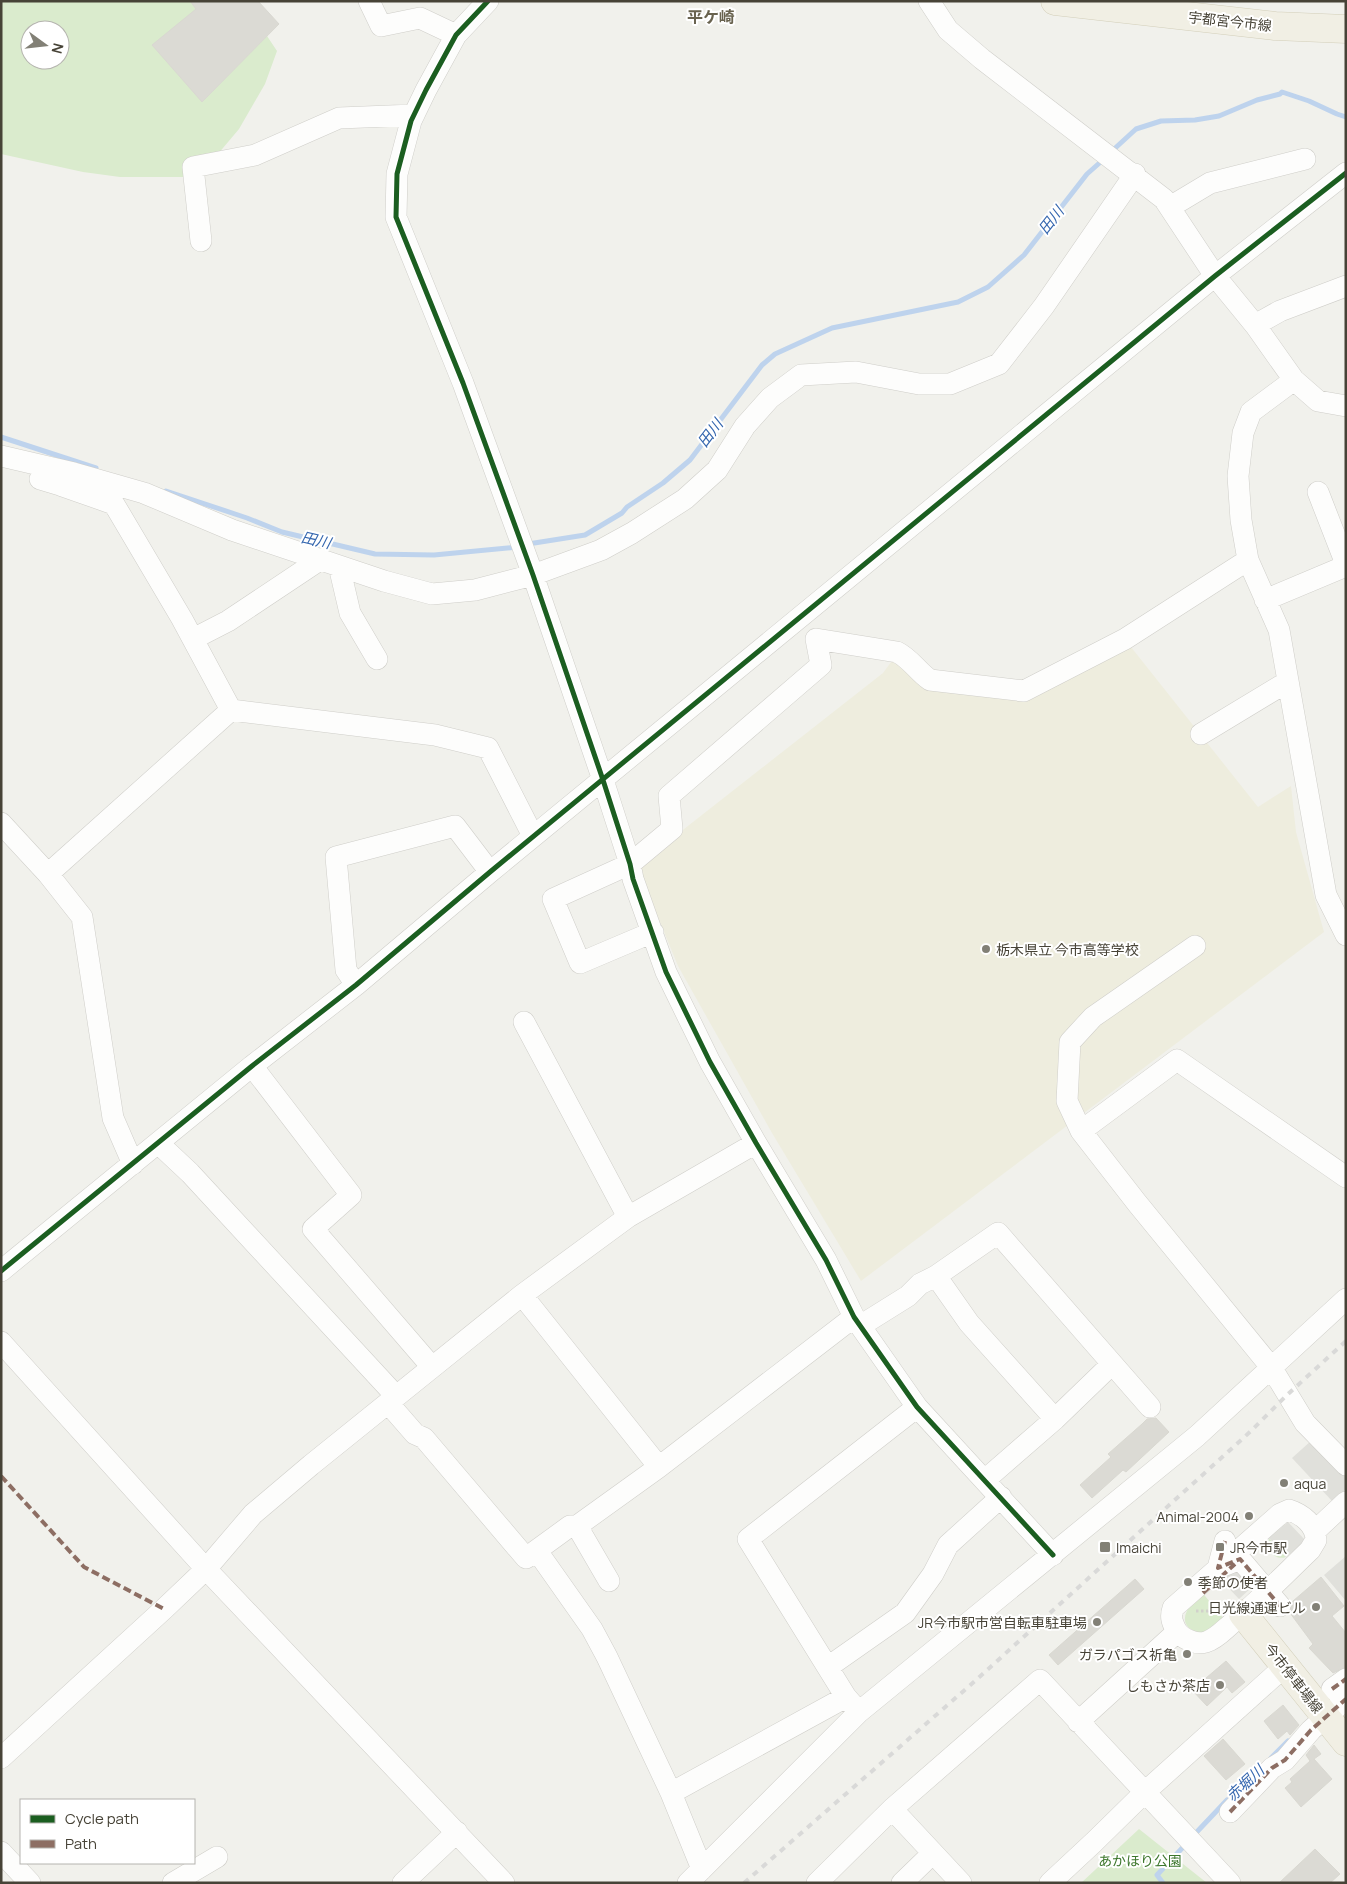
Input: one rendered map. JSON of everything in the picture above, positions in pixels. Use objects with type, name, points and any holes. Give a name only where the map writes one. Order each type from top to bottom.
[{"type":"main road","name":"宇都宮今市線","points":[[1055,1],[1275,26],[1346,29]]},
{"type":"main road","name":"今市停車場線","points":[[1243,1614],[1285,1666],[1331,1700],[1346,1742]]},
{"type":"street","points":[[369,1],[381,26],[420,18],[456,35]]},
{"type":"street","points":[[488,1],[456,35],[414,115],[397,174],[396,217],[464,383],[533,575],[603,780],[633,879],[670,980],[710,1062],[826,1260],[857,1321],[917,1407],[1053,1555]]},
{"type":"street","points":[[929,1],[948,30],[982,59],[1135,174],[1164,199],[1215,276],[1255,325],[1294,380],[1318,401],[1346,406]]},
{"type":"street","points":[[201,241],[193,167],[255,155],[339,118],[414,115]]},
{"type":"street","points":[[1170,207],[1210,183],[1305,159]]},
{"type":"street","points":[[1,1271],[252,1066],[356,985],[533,836],[1215,276],[1346,173]]},
{"type":"street","points":[[1,456],[74,473],[144,493],[232,530],[384,581],[432,594],[475,590],[533,575],[601,550],[632,533],[685,499],[717,470],[744,426],[770,398],[801,375],[856,372],[919,384],[950,384],[999,364],[1049,299],[1135,174]]},
{"type":"street","points":[[1255,325],[1280,311],[1346,286]]},
{"type":"street","points":[[1294,380],[1251,412],[1243,433],[1238,476],[1242,520],[1248,560],[1279,630],[1326,895],[1346,935]]},
{"type":"street","points":[[1,470],[60,484],[114,504],[193,639],[231,710]]},
{"type":"street","points":[[1265,600],[1346,565],[1318,492]]},
{"type":"street","points":[[653,932],[580,963],[553,899],[630,864],[672,829],[669,796],[821,665],[816,639],[898,652],[906,656],[930,680],[1024,691],[1125,639],[1248,560]]},
{"type":"street","points":[[193,639],[330,562]]},
{"type":"street","points":[[330,562],[350,614],[377,659]]},
{"type":"street","points":[[1201,734],[1287,682]]},
{"type":"street","points":[[48,874],[231,710],[435,735],[488,748],[533,836]]},
{"type":"street","points":[[1,823],[48,874],[82,917],[113,1118],[133,1164]]},
{"type":"street","points":[[356,985],[346,970],[336,857],[455,826],[490,872]]},
{"type":"street","points":[[1195,946],[1093,1017],[1070,1042],[1067,1101],[1081,1131],[1271,1367],[1305,1423],[1346,1465]]},
{"type":"street","points":[[524,1022],[628,1216]]},
{"type":"street","points":[[1081,1131],[1177,1060],[1346,1177]]},
{"type":"street","points":[[252,1066],[351,1195],[313,1229],[432,1367]]},
{"type":"street","points":[[158,1143],[197,1181],[392,1399],[415,1434],[424,1438],[526,1558],[570,1526],[577,1526],[857,1321],[908,1296],[920,1284],[936,1276],[998,1233],[1150,1407]]},
{"type":"street","points":[[1,1758],[206,1569],[253,1514],[392,1399],[522,1295],[628,1216],[756,1143]]},
{"type":"street","points":[[936,1276],[968,1324],[1055,1419]]},
{"type":"street","points":[[522,1295],[659,1467]]},
{"type":"street","points":[[695,1876],[853,1705],[1053,1555],[1197,1436],[1346,1299]]},
{"type":"street","points":[[1,1342],[206,1569],[504,1883]]},
{"type":"street","points":[[986,1480],[1055,1419],[1112,1364]]},
{"type":"street","points":[[853,1705],[748,1539],[917,1407]]},
{"type":"street","points":[[828,1667],[905,1613],[932,1574],[948,1545],[1001,1497]]},
{"type":"street","points":[[1315,1531],[1346,1502]]},
{"type":"street","points":[[1289,1510],[1297,1512],[1315,1531],[1316,1540],[1310,1550],[1274,1598],[1243,1614],[1214,1638],[1198,1643],[1186,1639],[1178,1632],[1171,1620],[1173,1608],[1218,1568],[1280,1514],[1289,1510]]},
{"type":"street","points":[[577,1526],[609,1581]]},
{"type":"street","points":[[1218,1568],[1225,1541]]},
{"type":"street","points":[[537,1551],[592,1629],[607,1658],[671,1793],[695,1876]]},
{"type":"street","points":[[1218,1568],[1240,1559]]},
{"type":"street","points":[[1240,1559],[1274,1598]]},
{"type":"street","points":[[1204,1603],[1240,1559]]},
{"type":"street","points":[[1078,1722],[1178,1632]]},
{"type":"street","points":[[1050,1883],[1145,1792],[1285,1666]]},
{"type":"street","points":[[817,1883],[892,1809],[1040,1680],[1230,1883]]},
{"type":"street","points":[[1230,1812],[1272,1768],[1286,1760],[1331,1700]]},
{"type":"street","points":[[671,1793],[853,1705]]},
{"type":"street","points":[[892,1809],[961,1883]]},
{"type":"street","points":[[402,1883],[457,1832]]},
{"type":"street","points":[[1,1852],[30,1883]]},
{"type":"street","points":[[902,1883],[933,1853]]},
{"type":"street","points":[[173,1883],[217,1857]]},
{"type":"shaded area","name":"栃木県立 今市高等学校","points":[[1127,642],[1258,807],[1291,786],[1296,832],[1324,932],[861,1281],[772,1133],[678,966],[637,866],[883,673],[897,654],[922,678],[1024,694]]},
{"type":"shaded area","points":[[1312,1440],[1346,1472],[1346,1489],[1332,1501],[1292,1458]]},
{"type":"shaded area","points":[[1288,1522],[1306,1541],[1286,1557],[1269,1538]]},
{"type":"shaded area","points":[[1346,1556],[1346,1601],[1324,1575]]},
{"type":"shaded area","points":[[1233,1567],[1251,1588],[1239,1599],[1220,1579]]},
{"type":"green space","points":[[1,1],[235,1],[257,21],[277,51],[265,84],[239,129],[207,167],[183,177],[120,177],[83,172],[1,154]]},
{"type":"green space","points":[[1269,1538],[1286,1557],[1282,1558],[1272,1554],[1268,1542]]},
{"type":"green space","points":[[1201,1591],[1223,1618],[1211,1630],[1201,1633],[1192,1630],[1185,1620],[1188,1608]]},
{"type":"green space","name":"あかほり公園","points":[[1139,1829],[1207,1883],[1081,1883]]},
{"type":"building","points":[[190,1],[258,1],[279,24],[202,102],[152,45],[196,9]]},
{"type":"building","points":[[1156,1418],[1169,1432],[1126,1472],[1123,1470],[1092,1498],[1080,1485],[1111,1457],[1108,1454],[1147,1419]]},
{"type":"building","points":[[1321,1577],[1344,1606],[1332,1616],[1346,1633],[1346,1667],[1333,1673],[1309,1648],[1313,1644],[1290,1613],[1293,1601]]},
{"type":"building","name":"JR今市駅市営自転車駐車場","points":[[1135,1579],[1144,1589],[1058,1665],[1049,1655]]},
{"type":"building","name":"しもさか茶店","points":[[1226,1661],[1245,1682],[1232,1693],[1227,1687],[1207,1706],[1192,1690]]},
{"type":"building","points":[[1283,1705],[1299,1725],[1290,1735],[1287,1731],[1278,1739],[1264,1721]]},
{"type":"building","points":[[1223,1739],[1245,1764],[1226,1780],[1204,1756]]},
{"type":"building","points":[[1314,1745],[1321,1754],[1314,1759],[1332,1779],[1301,1807],[1285,1788],[1292,1782],[1290,1779],[1310,1761],[1306,1755]]},
{"type":"building","points":[[1315,1849],[1340,1874],[1330,1883],[1279,1883]]},
{"type":"waterway","name":"田川","points":[[1112,151],[1136,129],[1161,121],[1195,120],[1219,116],[1282,92],[1346,117]]},
{"type":"waterway","name":"田川","points":[[528,544],[585,535],[622,513],[627,507],[663,483],[690,460],[762,365],[775,354],[832,328],[958,302],[988,287],[1024,255],[1087,174],[1104,159]]},
{"type":"waterway","name":"田川","points":[[1,437],[96,468]]},
{"type":"waterway","name":"田川","points":[[166,491],[247,518],[282,532],[375,554],[434,555],[518,547]]},
{"type":"waterway","name":"赤堀川","points":[[1271,1758],[1288,1741]]},
{"type":"waterway","name":"赤堀川","points":[[1193,1836],[1227,1800]]},
{"type":"waterway","name":"赤堀川","points":[[1163,1883],[1157,1875],[1186,1844]]},
{"type":"railway","points":[[744,1883],[975,1681],[1251,1431],[1346,1341]]},
{"type":"marked path","points":[[1,1476],[84,1567],[164,1609]]},
{"type":"marked path","points":[[1225,1541],[1218,1568],[1240,1559],[1280,1606]]},
{"type":"marked path","points":[[1203,1593],[1235,1564]]},
{"type":"marked path","points":[[1332,1689],[1346,1679]]},
{"type":"marked path","points":[[1230,1812],[1272,1768],[1285,1760],[1311,1730],[1346,1699]]},
{"type":"cycle path","points":[[488,1],[456,35],[411,121],[397,174],[396,217],[463,383],[533,575],[603,780],[633,879],[666,972],[710,1062],[826,1260],[854,1317],[917,1407],[1053,1555]]},
{"type":"cycle path","points":[[1,1271],[252,1066],[356,985],[490,872],[1215,276],[1346,173]]},
{"type":"place","name":"栃木県立 今市高等学校","points":[[986,949]]},
{"type":"place","name":"aqua","points":[[1284,1483]]},
{"type":"place","name":"Animal-2004","points":[[1249,1516]]},
{"type":"place","name":"Imaichi","points":[[1105,1547]]},
{"type":"place","name":"JR今市駅","points":[[1220,1547]]},
{"type":"place","name":"季節の使者","points":[[1188,1582]]},
{"type":"place","name":"日光線通運ビル","points":[[1316,1607]]},
{"type":"place","name":"JR今市駅市営自転車駐車場","points":[[1097,1622]]},
{"type":"place","name":"ガラパゴス祈亀","points":[[1187,1654]]},
{"type":"place","name":"しもさか茶店","points":[[1220,1685]]},
{"type":"district","name":"平ケ崎","points":[[711,17]]}]
